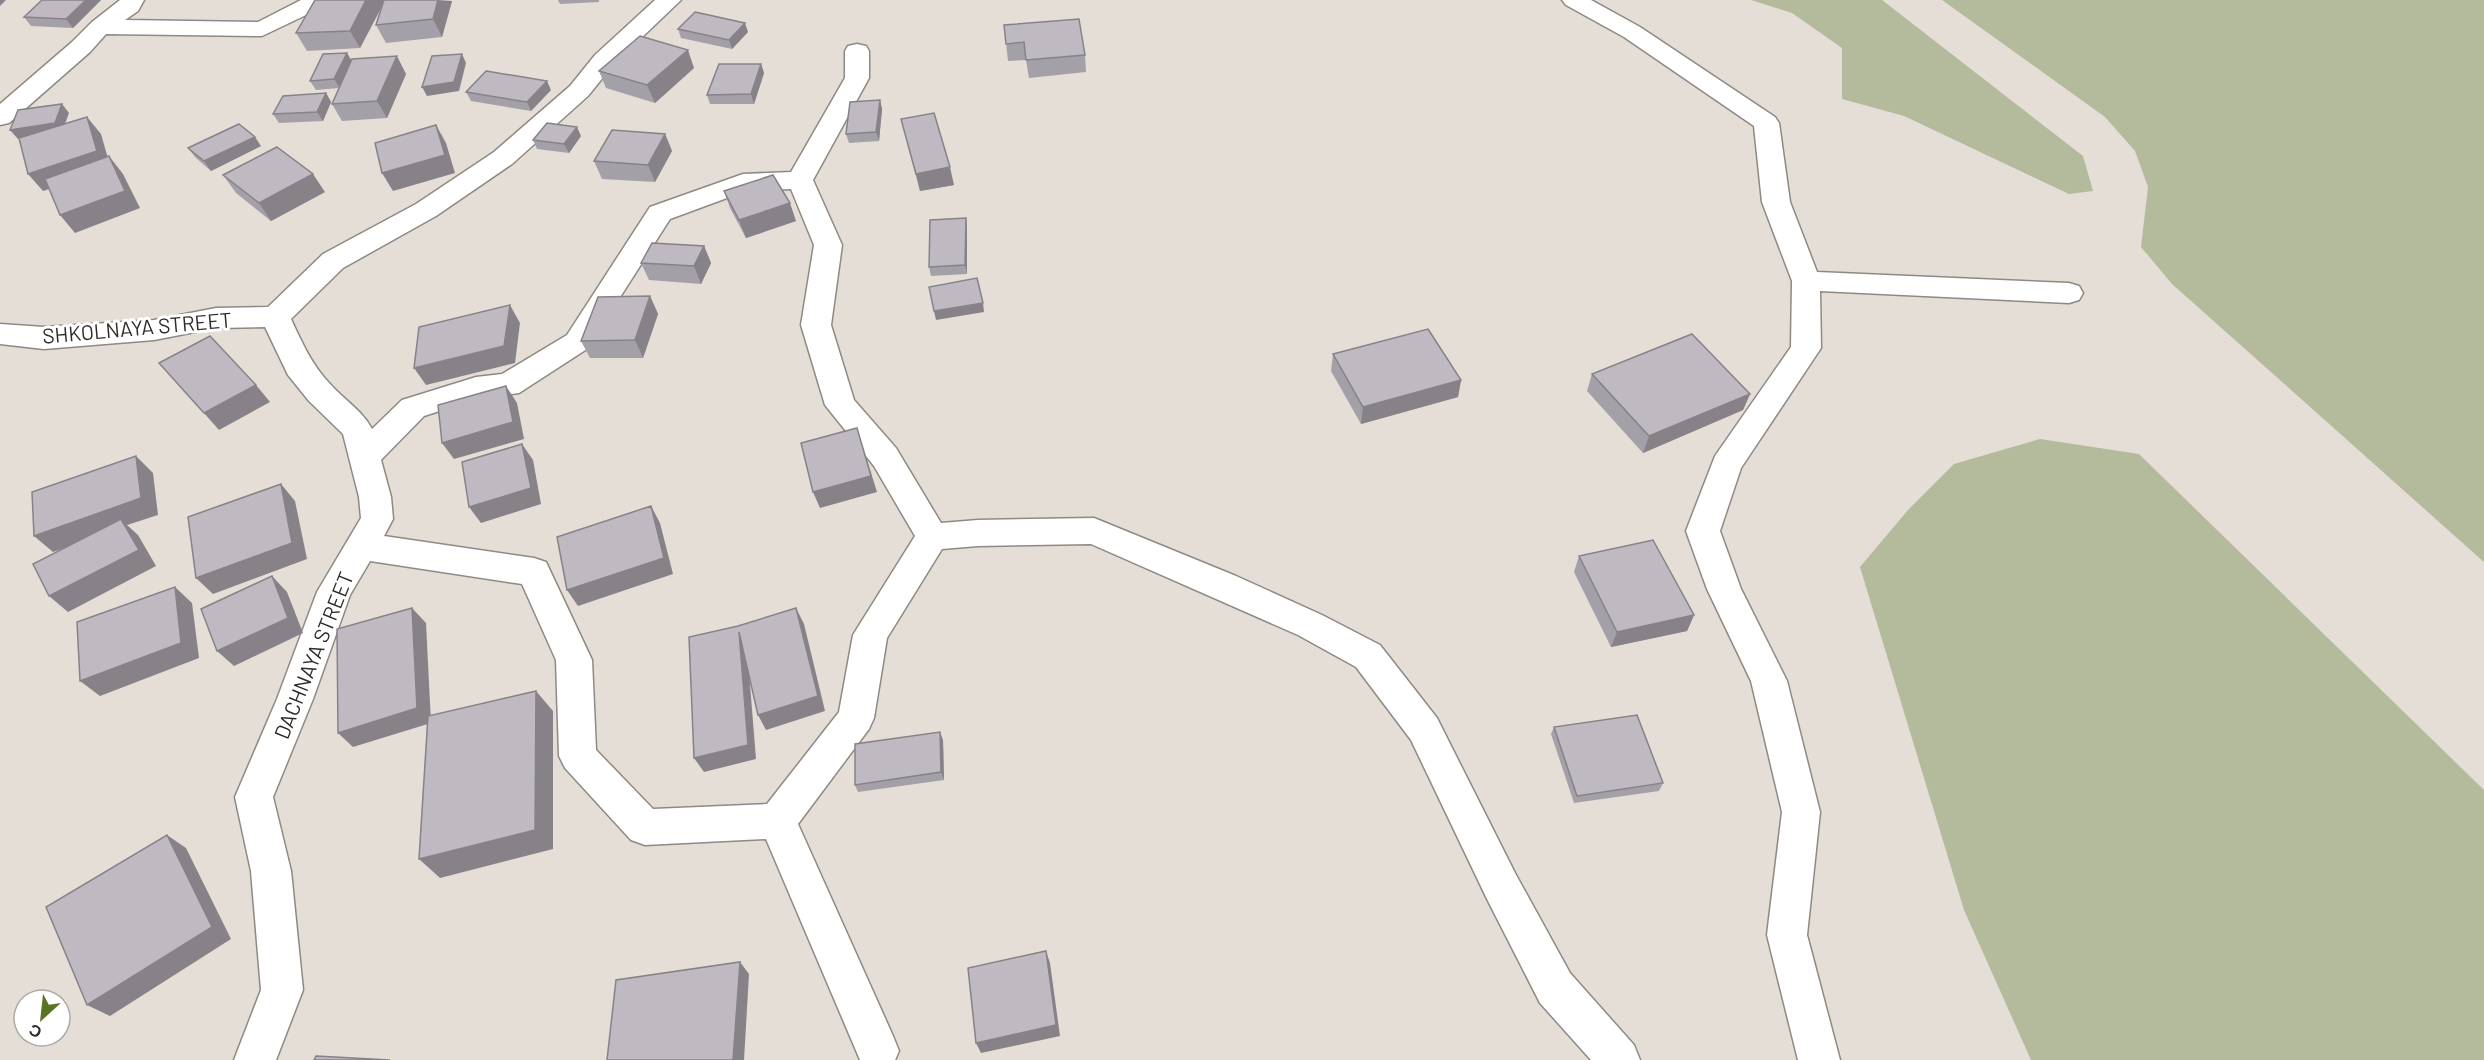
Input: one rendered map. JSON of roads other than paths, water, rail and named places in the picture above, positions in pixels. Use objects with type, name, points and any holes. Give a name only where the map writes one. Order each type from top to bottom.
[{"type":"street","points":[[0,117],[81,47],[100,27],[130,6],[132,0]]},
{"type":"street","points":[[100,27],[262,29],[319,0]]},
{"type":"street","points":[[275,317],[333,261],[426,210],[503,158],[579,91],[604,60],[669,0]]},
{"type":"street","points":[[1574,0],[1632,32],[1766,123],[1776,202],[1806,281],[1806,348],[1726,465],[1702,531],[1724,589],[1768,681],[1801,812],[1787,935],[1819,1060]]},
{"type":"street","points":[[800,180],[857,78],[857,51]]},
{"type":"street","points":[[366,455],[413,408],[476,388],[508,385],[577,342],[660,213],[743,183],[800,180]]},
{"type":"street","points":[[800,180],[828,245],[816,325],[840,405],[885,457],[932,537]]},
{"type":"street","points":[[1806,281],[2069,293]]},
{"type":"street","name":"SHKOLNAYA STREET","points":[[0,334],[44,338],[154,330],[216,318],[275,317]]},
{"type":"street","name":"DACHNAYA STREET","points":[[255,1060],[282,990],[271,871],[254,797],[295,699],[334,592],[377,519],[366,455],[358,432],[352,423],[328,402],[299,367],[275,317]]},
{"type":"street","points":[[932,537],[978,533],[1094,531],[1310,625],[1368,656],[1424,729],[1555,988],[1619,1060]]},
{"type":"street","points":[[361,546],[534,572],[574,660],[578,756],[645,827],[777,821],[856,718],[870,635],[932,537]]},
{"type":"street","points":[[777,821],[878,1051]]}]
